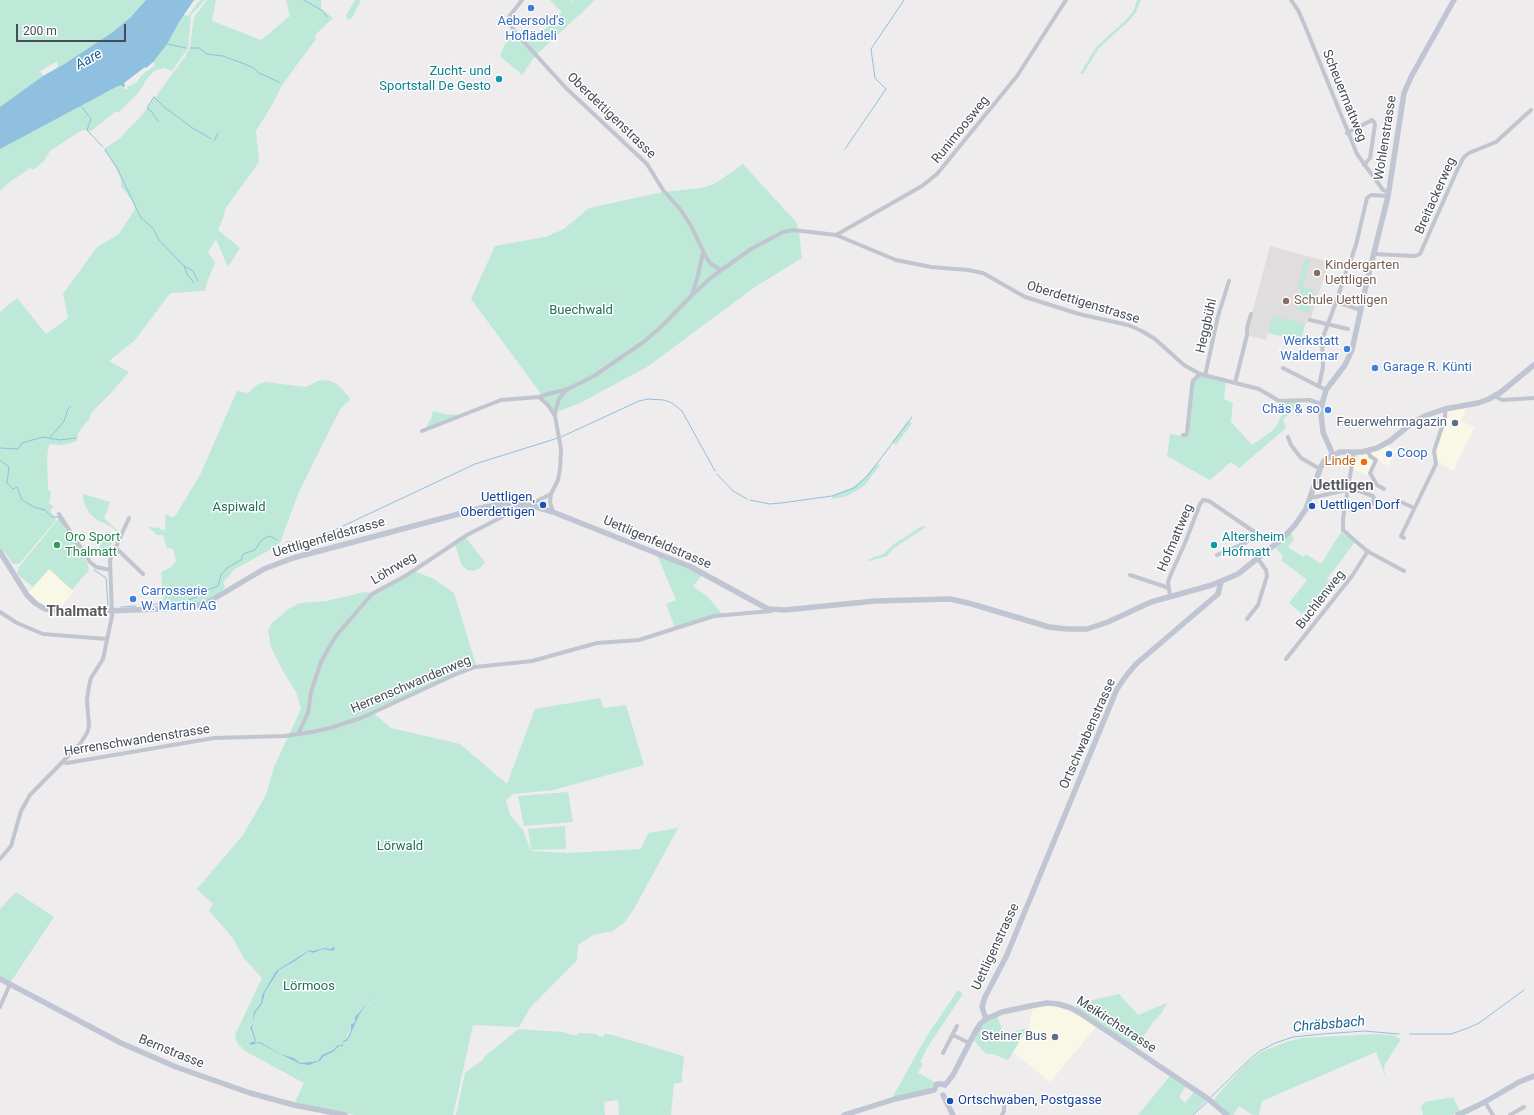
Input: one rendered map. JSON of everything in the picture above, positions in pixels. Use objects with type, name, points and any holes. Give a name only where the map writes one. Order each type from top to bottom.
[{"type":"main road","name":"Wohlenstrasse","points":[[1333,455],[1322,432],[1322,404],[1326,390],[1349,357],[1352,350],[1388,194],[1406,87],[1454,0]]},
{"type":"main road","points":[[1221,582],[1238,574],[1293,528],[1304,512],[1324,461],[1340,452],[1368,451],[1382,446],[1423,417],[1445,409],[1478,403],[1496,396],[1534,365]]},
{"type":"main road","name":"Uettligenfeldstrasse","points":[[111,611],[194,607],[213,600],[264,569],[293,558],[485,507],[498,505],[527,505],[553,512],[696,569],[757,604],[774,610],[792,610],[875,601],[950,599],[1049,627],[1081,629],[1103,625],[1151,602],[1221,582]]},
{"type":"main road","points":[[0,552],[27,595],[35,603],[42,607],[58,611],[111,611]]},
{"type":"main road","name":"Ortschwabenstrasse","points":[[1036,885],[1121,682],[1136,664],[1219,592],[1221,582]]},
{"type":"main road","points":[[1211,599],[1213,594],[1212,585]]},
{"type":"main road","name":"Uettligenstrasse","points":[[986,1019],[982,1008],[985,997],[1003,962],[1036,885]]},
{"type":"main road","name":"Bernstrasse","points":[[0,979],[121,1042],[176,1067],[250,1093],[294,1105],[345,1115]]},
{"type":"main road","name":"Meikirchstrasse","points":[[944,1085],[953,1075],[977,1028],[986,1019],[1002,1012],[1040,1004],[1052,1004],[1067,1006],[1086,1017],[1209,1100],[1227,1115]]},
{"type":"main road","points":[[1458,1115],[1485,1102],[1519,1082],[1534,1076]]},
{"type":"main road","points":[[934,1090],[937,1084],[944,1085],[946,1090],[943,1095]]},
{"type":"main road","points":[[934,1090],[937,1094],[943,1095]]},
{"type":"main road","points":[[844,1115],[895,1099],[934,1090]]},
{"type":"main road","points":[[943,1095],[953,1115]]},
{"type":"street","name":"Oberdettigenstrasse","points":[[522,0],[509,17],[510,24],[514,31],[566,88],[647,164],[663,190],[691,226],[699,241],[703,253],[711,264],[720,270]]},
{"type":"street","name":"Runimoosweg","points":[[836,235],[922,186],[937,174],[1017,76],[1066,0]]},
{"type":"street","name":"Scheuermattweg","points":[[1291,0],[1298,10],[1305,26],[1347,133],[1357,154],[1383,190],[1388,194]]},
{"type":"street","name":"Breitackerweg","points":[[1374,254],[1415,256],[1421,253],[1464,157],[1469,153],[1496,142],[1531,110]]},
{"type":"street","points":[[1347,133],[1372,120],[1374,122],[1375,125],[1370,158],[1364,165]]},
{"type":"street","name":"Wohlenstrasse","points":[[1349,265],[1356,245],[1367,198],[1371,196],[1388,194]]},
{"type":"street","name":"Oberdettigenstrasse","points":[[422,431],[501,400],[539,397],[568,389],[594,376],[645,341],[720,270],[755,246],[787,230],[836,235],[896,260],[931,267],[983,273],[1029,299],[1078,314],[1128,325],[1155,339],[1184,365],[1205,376],[1259,389],[1279,401],[1310,400],[1322,404]]},
{"type":"street","points":[[692,295],[703,253]]},
{"type":"street","points":[[1319,386],[1323,367],[1322,340],[1329,324],[1346,272]]},
{"type":"street","name":"Heggbühl","points":[[1205,376],[1218,316],[1229,281]]},
{"type":"street","points":[[1336,302],[1361,310]]},
{"type":"street","points":[[1235,383],[1251,314]]},
{"type":"street","points":[[1310,320],[1348,329]]},
{"type":"street","points":[[1283,368],[1326,390]]},
{"type":"street","points":[[1183,434],[1186,435],[1187,433],[1192,386],[1200,374]]},
{"type":"street","points":[[553,512],[550,494],[559,474],[561,455],[556,416],[558,402],[568,389]]},
{"type":"street","points":[[1496,396],[1502,400],[1534,398]]},
{"type":"street","points":[[539,397],[548,405],[556,416]]},
{"type":"street","points":[[1404,538],[1400,536],[1436,465],[1434,452],[1445,418],[1445,409]]},
{"type":"street","points":[[1288,437],[1291,445],[1301,458],[1320,469]]},
{"type":"street","points":[[1368,451],[1370,456],[1376,460],[1370,473],[1377,485],[1384,490]]},
{"type":"street","points":[[1354,452],[1342,528],[1347,536],[1368,552],[1404,571]]},
{"type":"street","points":[[1310,496],[1318,496],[1348,489],[1372,496],[1374,499],[1372,504]]},
{"type":"street","name":"Löhrweg","points":[[298,734],[308,714],[311,692],[321,662],[336,636],[372,594],[407,575],[467,535],[550,494]]},
{"type":"street","name":"Hofmattweg","points":[[1170,596],[1168,582],[1186,543],[1200,504],[1203,500],[1209,501],[1256,533],[1245,544],[1217,555]]},
{"type":"street","points":[[1397,500],[1414,508]]},
{"type":"street","points":[[59,514],[90,562],[96,567],[110,570]]},
{"type":"street","points":[[63,762],[80,744],[87,733],[89,726],[87,700],[89,686],[91,678],[102,662],[112,616],[110,560],[129,518]]},
{"type":"street","points":[[115,547],[143,574]]},
{"type":"street","name":"Buchlenweg","points":[[1286,659],[1352,576],[1368,552]]},
{"type":"street","points":[[1248,620],[1258,605],[1266,576],[1266,570],[1258,558]]},
{"type":"street","points":[[1130,575],[1169,588]]},
{"type":"street","points":[[755,612],[757,604]]},
{"type":"street","name":"Herrenschwandenweg","points":[[285,736],[330,728],[361,718],[454,675],[475,667],[532,661],[597,644],[640,640],[714,616],[774,610]]},
{"type":"street","points":[[0,612],[21,625],[43,634],[107,639]]},
{"type":"street","name":"Herrenschwandenstrasse","points":[[0,859],[11,846],[20,815],[30,795],[63,762],[74,762],[214,738],[285,736]]},
{"type":"street","points":[[0,1007],[1,999],[10,984]]},
{"type":"street","points":[[942,1053],[958,1026]]},
{"type":"street","points":[[953,1034],[969,1043]]},
{"type":"street","points":[[1485,1102],[1493,1115]]},
{"type":"street","points":[[1002,1115],[1004,1104]]},
{"type":"street","points":[[1510,1115],[1524,1107]]},
{"type":"shaded area","name":"Schule Uettligen","points":[[1270,246],[1329,262],[1310,321],[1305,324],[1301,341],[1268,333],[1266,340],[1249,336],[1248,328]]},
{"type":"shaded area","points":[[1467,407],[1461,421],[1475,427],[1453,471],[1438,462],[1435,451],[1449,410]]},
{"type":"shaded area","points":[[1387,446],[1397,451],[1388,466],[1376,459],[1367,475],[1354,470],[1360,454],[1374,452]]},
{"type":"shaded area","points":[[49,569],[74,591],[61,609],[46,607],[40,604],[28,593]]},
{"type":"shaded area","points":[[1060,1004],[1097,1026],[1050,1082],[1013,1052],[1029,1026],[1033,1005]]},
{"type":"green space","points":[[0,0],[195,0],[184,15],[188,16],[201,0],[205,0],[191,15],[188,48],[172,71],[164,68],[154,71],[146,80],[139,92],[119,112],[115,112],[91,131],[82,130],[50,151],[44,161],[33,170],[30,168],[7,184],[0,191]],"holes":[[[57,61],[58,67],[43,76],[40,71]],[[153,62],[155,64],[153,67],[143,74],[138,80],[139,81],[127,87],[128,89],[125,90],[123,83]]]},
{"type":"green space","points":[[207,0],[216,0],[212,21],[261,40],[290,16],[286,0],[321,0],[321,9],[333,18],[315,35],[316,39],[282,85],[256,131],[259,162],[225,209],[224,216],[218,230],[240,248],[228,267],[216,239],[208,252],[215,263],[205,291],[171,293],[135,340],[109,361],[129,372],[92,412],[89,419],[78,433],[77,441],[63,445],[49,444],[47,457],[48,489],[51,493],[49,504],[53,505],[50,510],[56,520],[19,564],[13,564],[4,551],[0,553],[0,312],[17,298],[46,334],[68,318],[63,294],[97,247],[119,234],[135,209],[133,202],[121,186],[121,179],[116,168],[104,149],[119,139],[142,115],[185,57],[190,46],[194,17]]},
{"type":"green space","points":[[355,0],[361,0],[352,18],[348,20],[346,16]]},
{"type":"green space","points":[[550,0],[595,0],[535,56],[522,75],[500,56],[505,44],[516,33],[523,41],[530,33],[538,36],[562,12]]},
{"type":"green space","points":[[1137,0],[1141,0],[1136,12],[1130,20],[1099,48],[1083,74],[1080,74],[1096,47],[1127,19],[1134,10]]},
{"type":"green space","name":"Buechwald","points":[[743,164],[796,222],[799,232],[802,258],[755,287],[647,367],[580,403],[554,413],[471,299],[495,246],[545,237],[564,229],[589,208],[663,192],[702,188],[716,183]]},
{"type":"green space","points":[[1305,259],[1310,260],[1303,287],[1314,290],[1309,313],[1296,309],[1301,288],[1298,287]]},
{"type":"green space","points":[[1272,316],[1305,324],[1301,341],[1268,333]]},
{"type":"green space","points":[[1201,375],[1226,381],[1224,399],[1233,403],[1231,422],[1252,445],[1272,431],[1277,425],[1283,413],[1283,402],[1299,402],[1290,414],[1283,419],[1286,428],[1239,468],[1231,462],[1210,480],[1167,456],[1170,434],[1188,437],[1191,393],[1194,382]]},
{"type":"green space","name":"Aspiwald","points":[[328,380],[337,384],[350,398],[349,401],[341,408],[298,494],[280,543],[235,569],[223,582],[225,587],[223,590],[208,600],[196,605],[164,607],[161,572],[171,567],[176,561],[173,549],[167,548],[163,535],[157,535],[148,527],[165,530],[166,514],[173,518],[177,513],[200,475],[237,391],[248,393],[257,385],[265,382],[306,387],[318,381]]},
{"type":"green space","points":[[433,411],[445,414],[460,415],[426,428]]},
{"type":"green space","points":[[908,421],[912,423],[896,445],[892,442]]},
{"type":"green space","points":[[876,464],[880,465],[864,486],[847,496],[832,499],[832,496],[853,487],[864,478]]},
{"type":"green space","points":[[83,494],[110,502],[104,518],[120,533],[119,535],[112,527],[97,520],[90,514],[84,503]]},
{"type":"green space","name":"Oro Sport Thalmatt","points":[[59,518],[87,562],[89,570],[72,590],[49,569],[33,587],[17,574],[19,567]]},
{"type":"green space","points":[[922,526],[926,527],[894,548],[887,556],[869,561],[867,560],[883,554],[894,544]]},
{"type":"green space","points":[[107,531],[116,536],[106,554],[98,550]]},
{"type":"green space","points":[[1290,531],[1294,539],[1288,547],[1303,557],[1306,554],[1321,564],[1341,532],[1355,542],[1327,579],[1330,581],[1302,614],[1289,603],[1307,580],[1281,560],[1283,556],[1274,546]]},
{"type":"green space","points":[[466,538],[485,562],[480,568],[473,571],[467,570],[461,564],[455,544]]},
{"type":"green space","points":[[657,555],[703,574],[693,586],[708,597],[722,614],[675,628],[666,604],[676,600]]},
{"type":"green space","name":"Lörwald","points":[[414,571],[434,579],[454,593],[476,665],[371,711],[391,728],[460,744],[507,784],[535,709],[600,698],[604,708],[626,705],[644,765],[553,790],[513,794],[506,801],[510,815],[523,830],[531,851],[568,853],[641,849],[648,833],[678,828],[635,907],[625,922],[613,931],[593,935],[578,945],[577,960],[530,1008],[519,1027],[473,1025],[453,1115],[356,1115],[326,1110],[295,1102],[304,1083],[245,1051],[238,1044],[235,1038],[262,978],[243,957],[233,938],[209,911],[213,904],[197,889],[243,835],[266,795],[274,767],[301,709],[296,692],[271,647],[268,630],[272,623],[290,608],[300,603],[326,601],[365,592],[372,593]],"holes":[[[327,948],[333,949],[333,951],[323,949],[313,953],[309,951],[279,970],[265,992],[262,1004],[255,1012],[261,1003],[262,995],[276,971],[308,950],[313,951]],[[371,1001],[359,1015],[349,1038],[347,1041],[343,1042],[343,1046],[339,1046],[333,1052],[324,1056],[321,1061],[309,1065],[300,1064],[261,1044],[281,1054],[294,1058],[300,1063],[318,1061],[322,1055],[333,1050],[338,1045],[342,1045],[343,1041],[347,1039],[347,1035],[355,1022],[355,1017],[368,1002]],[[254,1018],[252,1031],[256,1040],[255,1043],[258,1043],[249,1044],[255,1041],[250,1031],[250,1026],[253,1023]]]},
{"type":"green space","points":[[568,792],[573,822],[524,826],[518,796]]},
{"type":"green space","points":[[565,826],[566,849],[531,850],[528,829]]},
{"type":"green space","points":[[16,892],[54,917],[10,983],[0,977],[0,909]]},
{"type":"green space","points":[[958,990],[963,994],[927,1048],[920,1062],[923,1064],[918,1073],[936,1083],[929,1089],[892,1098],[925,1039]]},
{"type":"green space","points":[[1119,994],[1138,1015],[1167,1003],[1161,1014],[1154,1021],[1135,1048],[1075,1008],[1080,1003]]},
{"type":"green space","points":[[996,1014],[1004,1034],[1028,1028],[1008,1060],[993,1054],[986,1054],[971,1037]]},
{"type":"green space","points":[[518,1029],[562,1032],[572,1035],[577,1035],[579,1033],[596,1034],[603,1037],[605,1034],[613,1035],[683,1056],[682,1082],[674,1083],[671,1115],[619,1115],[618,1100],[604,1102],[605,1115],[456,1115],[465,1073],[484,1059],[484,1057]]},
{"type":"green space","points":[[1378,1034],[1392,1035],[1401,1039],[1385,1064],[1384,1070],[1387,1080],[1376,1052],[1262,1101],[1259,1115],[1253,1115],[1239,1106],[1233,1115],[1230,1115],[1213,1101],[1248,1062],[1261,1052],[1286,1042],[1302,1038]]},
{"type":"green space","points":[[1170,1076],[1186,1086],[1180,1095],[1180,1098],[1185,1103],[1194,1092],[1206,1101],[1192,1115],[1138,1115]]},
{"type":"green space","points":[[1453,1097],[1460,1112],[1451,1115],[1423,1115],[1421,1106],[1425,1102]]},
{"type":"water","name":"Aare","points":[[146,0],[194,0],[179,22],[167,44],[153,62],[124,83],[125,86],[123,87],[121,85],[116,87],[0,149],[0,107],[43,76],[63,65],[113,32],[131,17]]},
{"type":"water","points":[[333,947],[335,948],[333,951],[323,949],[313,953],[309,951],[279,970],[265,992],[262,1004],[255,1013],[252,1029],[256,1040],[255,1043],[260,1042],[281,1054],[294,1058],[300,1063],[318,1061],[322,1055],[333,1050],[338,1045],[342,1045],[343,1041],[347,1039],[351,1030],[351,1025],[355,1022],[355,1017],[372,998],[359,1015],[349,1038],[347,1041],[343,1042],[343,1046],[339,1046],[333,1052],[324,1056],[320,1061],[309,1065],[300,1064],[259,1043],[250,1045],[250,1043],[255,1041],[250,1028],[253,1023],[254,1012],[261,1003],[262,995],[276,971],[309,950],[313,951],[324,948],[332,949]]},
{"type":"waterway","points":[[304,0],[323,11],[327,17]]},
{"type":"waterway","points":[[845,149],[886,89],[875,78],[871,49],[904,0]]},
{"type":"waterway","points":[[167,44],[186,48]]},
{"type":"waterway","points":[[191,48],[199,48],[207,54],[223,56],[242,63],[279,82]]},
{"type":"waterway","points":[[154,97],[163,106],[191,127],[211,139]]},
{"type":"waterway","points":[[154,97],[147,108],[158,121]]},
{"type":"waterway","points":[[81,106],[91,119],[87,130],[103,147]]},
{"type":"waterway","points":[[214,141],[218,133]]},
{"type":"waterway","points":[[105,150],[117,168],[141,218],[153,228],[159,240],[184,266],[187,274],[194,283]]},
{"type":"waterway","points":[[184,266],[193,271],[198,281]]},
{"type":"waterway","points":[[561,437],[639,401],[648,399],[664,400],[672,403],[682,411],[715,471]]},
{"type":"waterway","points":[[50,437],[64,421],[68,409],[71,406]]},
{"type":"waterway","points":[[750,500],[770,504],[781,503],[832,496],[854,488],[869,474],[912,417]]},
{"type":"waterway","points":[[0,448],[18,449],[22,443],[43,437],[59,440],[76,438]]},
{"type":"waterway","points":[[326,534],[475,464],[558,438]]},
{"type":"waterway","points":[[0,460],[9,467],[7,483],[13,489],[17,487],[22,500],[34,507],[45,510],[52,517],[58,517],[65,527]]},
{"type":"waterway","points":[[717,474],[733,491],[747,499]]},
{"type":"waterway","points":[[67,530],[79,549]]},
{"type":"waterway","points":[[185,601],[202,595],[205,589],[208,590],[218,586],[221,575],[227,568],[241,560],[243,554],[255,550],[260,542],[265,538],[270,536],[277,540]]},
{"type":"waterway","points":[[287,542],[305,543],[321,536]]},
{"type":"waterway","points":[[94,570],[106,578],[108,605]]},
{"type":"waterway","points":[[143,606],[170,602]]},
{"type":"waterway","points":[[121,607],[136,606]]},
{"type":"waterway","name":"Chräbsbach","points":[[1410,1034],[1451,1034],[1468,1028],[1479,1023],[1524,990]]},
{"type":"waterway","name":"Chräbsbach","points":[[1210,1098],[1250,1059],[1260,1051],[1275,1043],[1293,1037],[1322,1034],[1364,1031],[1399,1034]]},
{"type":"waterway","name":"Chräbsbach","points":[[1193,1115],[1207,1102]]},
{"type":"place","name":"Aebersold's Hoflädeli","points":[[531,8]]},
{"type":"place","name":"Zucht- und Sportstall De Gesto","points":[[499,79]]},
{"type":"place","name":"Kindergarten Uettligen","points":[[1317,273]]},
{"type":"place","name":"Schule Uettligen","points":[[1286,301]]},
{"type":"place","name":"Werkstatt Waldemar","points":[[1347,349]]},
{"type":"place","name":"Garage R. Künti","points":[[1375,368]]},
{"type":"place","name":"Chäs & so","points":[[1328,410]]},
{"type":"place","name":"Feuerwehrmagazin","points":[[1455,423]]},
{"type":"place","name":"Coop","points":[[1389,454]]},
{"type":"place","name":"Linde","points":[[1364,462]]},
{"type":"place","name":"Uettligen, Oberdettigen","points":[[543,505]]},
{"type":"place","name":"Uettligen Dorf","points":[[1312,506]]},
{"type":"place","name":"Oro Sport Thalmatt","points":[[57,545]]},
{"type":"place","name":"Altersheim Hofmatt","points":[[1214,545]]},
{"type":"place","name":"Carrosserie W. Martin AG","points":[[133,599]]},
{"type":"place","name":"Steiner Bus","points":[[1055,1037]]},
{"type":"place","name":"Ortschwaben, Postgasse","points":[[950,1101]]},
{"type":"district","name":"Uettligen","points":[[1343,486]]},
{"type":"district","name":"Thalmatt","points":[[77,612]]},
{"type":"park label","name":"Lörmoos","points":[[309,987]]}]
